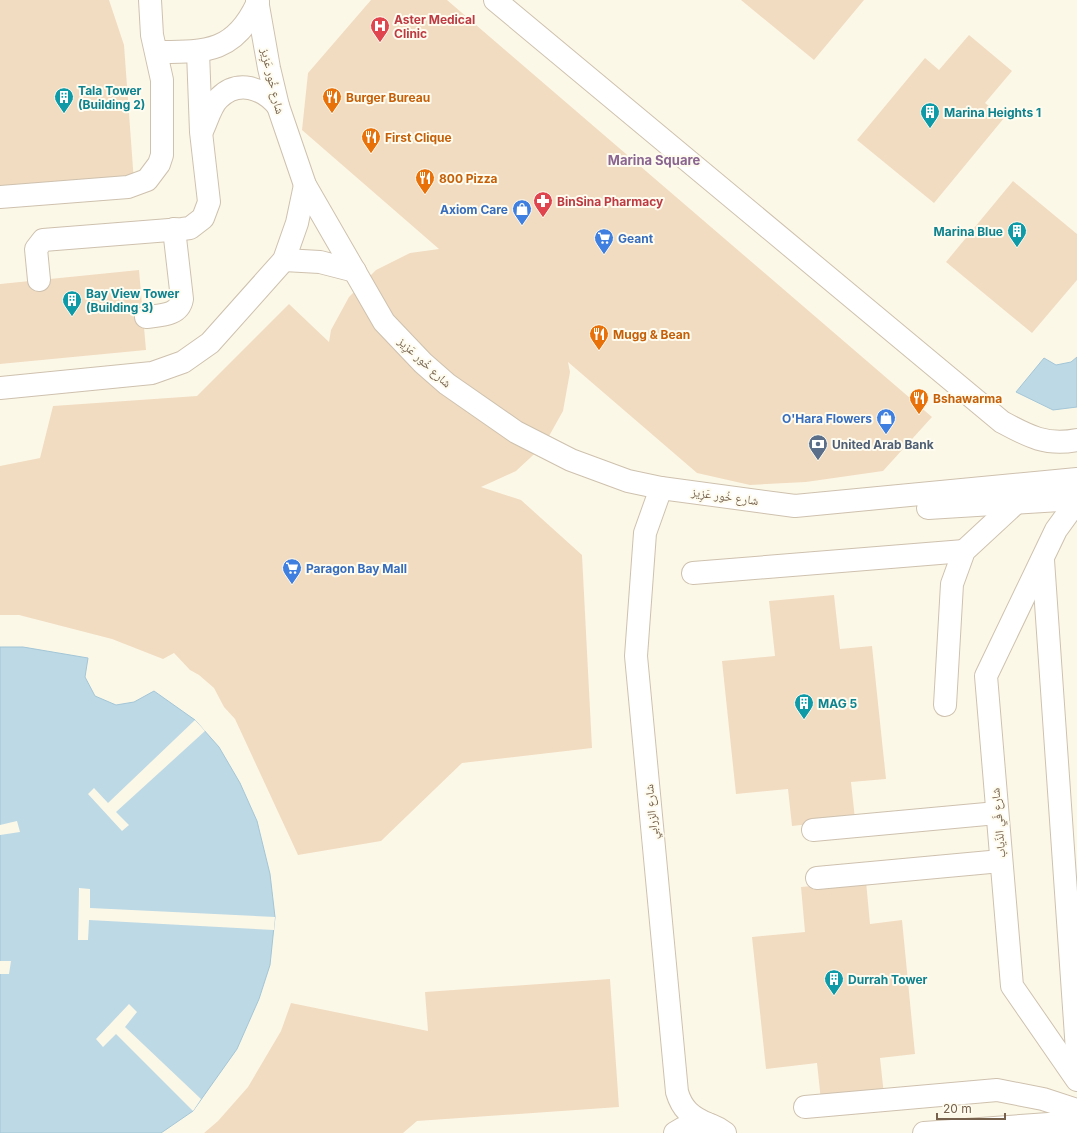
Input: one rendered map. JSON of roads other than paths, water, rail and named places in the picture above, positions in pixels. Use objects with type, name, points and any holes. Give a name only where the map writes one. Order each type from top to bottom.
[{"type":"street","points":[[0,197],[128,187],[147,180],[156,168],[162,155],[162,80],[152,31],[150,0]]},
{"type":"street","points":[[495,0],[1002,422],[1031,438],[1060,443],[1077,440]]},
{"type":"street","points":[[157,52],[198,52],[211,48],[235,35],[248,20],[257,1]]},
{"type":"street","name":"شارع خُور عَزِيز","points":[[257,1],[269,68],[278,106],[305,185],[384,322],[423,363],[453,388],[516,432],[572,460],[628,481],[661,488],[795,506],[812,510],[845,513],[1018,501],[1077,500]]},
{"type":"street","points":[[39,280],[36,249],[43,240],[190,228],[203,218],[209,202],[201,132],[198,52]]},
{"type":"street","points":[[201,132],[218,98],[239,88],[250,87],[261,91],[271,97],[278,106]]},
{"type":"street","points":[[0,388],[152,373],[183,362],[210,343],[284,260],[297,223],[305,185]]},
{"type":"street","points":[[146,317],[173,312],[181,304],[182,299],[174,230]]},
{"type":"street","points":[[284,260],[320,262],[355,271]]},
{"type":"street","name":"شارع خُور عَزِيز","points":[[795,506],[1077,479]]},
{"type":"street","name":"شارع الزرابي","points":[[661,488],[645,533],[636,656],[663,956],[677,1092],[681,1103],[695,1118],[716,1128]]},
{"type":"street","name":"شارع فَي الذّياب","points":[[1077,500],[1056,530],[986,676],[1012,986],[1077,1080]]},
{"type":"street","points":[[945,705],[952,584],[964,551],[1018,501]]},
{"type":"street","points":[[694,574],[964,551]]},
{"type":"street","points":[[1042,558],[1077,1052]]},
{"type":"street","points":[[813,830],[997,813]]},
{"type":"street","points":[[817,878],[1001,861]]},
{"type":"street","points":[[805,1107],[997,1090],[1043,1099],[1077,1110]]},
{"type":"street","points":[[670,1133],[681,1103]]},
{"type":"street","points":[[924,1133],[1077,1122]]},
{"type":"street","points":[[675,1133],[686,1125],[697,1123],[716,1128]]},
{"type":"water","points":[[1077,357],[1077,407],[1053,410],[1016,392],[1044,358],[1056,365],[1071,362]]},
{"type":"water","points":[[0,647],[23,647],[88,658],[85,677],[95,696],[116,705],[134,702],[154,691],[195,720],[219,747],[240,783],[257,821],[270,874],[275,917],[270,965],[259,999],[237,1049],[193,1111],[161,1133],[0,1133]]},
{"type":"place","name":"Aster Medical Clinic","points":[[380,43]]},
{"type":"place","name":"Tala Tower (Building 2)","points":[[64,114]]},
{"type":"place","name":"Burger Bureau","points":[[332,114]]},
{"type":"place","name":"Marina Heights 1","points":[[930,129]]},
{"type":"place","name":"First Clique","points":[[371,154]]},
{"type":"place","name":"800 Pizza","points":[[425,195]]},
{"type":"place","name":"BinSina Pharmacy","points":[[543,218]]},
{"type":"place","name":"Axiom Care","points":[[522,226]]},
{"type":"place","name":"Marina Blue","points":[[1017,248]]},
{"type":"place","name":"Geant","points":[[604,255]]},
{"type":"place","name":"Bay View Tower (Building 3)","points":[[72,317]]},
{"type":"place","name":"Mugg & Bean","points":[[599,351]]},
{"type":"place","name":"Bshawarma","points":[[919,415]]},
{"type":"place","name":"O'Hara Flowers","points":[[886,435]]},
{"type":"place","name":"United Arab Bank","points":[[818,461]]},
{"type":"place","name":"Paragon Bay Mall","points":[[292,585]]},
{"type":"place","name":"MAG 5","points":[[804,720]]},
{"type":"place","name":"Durrah Tower","points":[[834,996]]},
{"type":"district","name":"Marina Square","points":[[654,160]]}]
